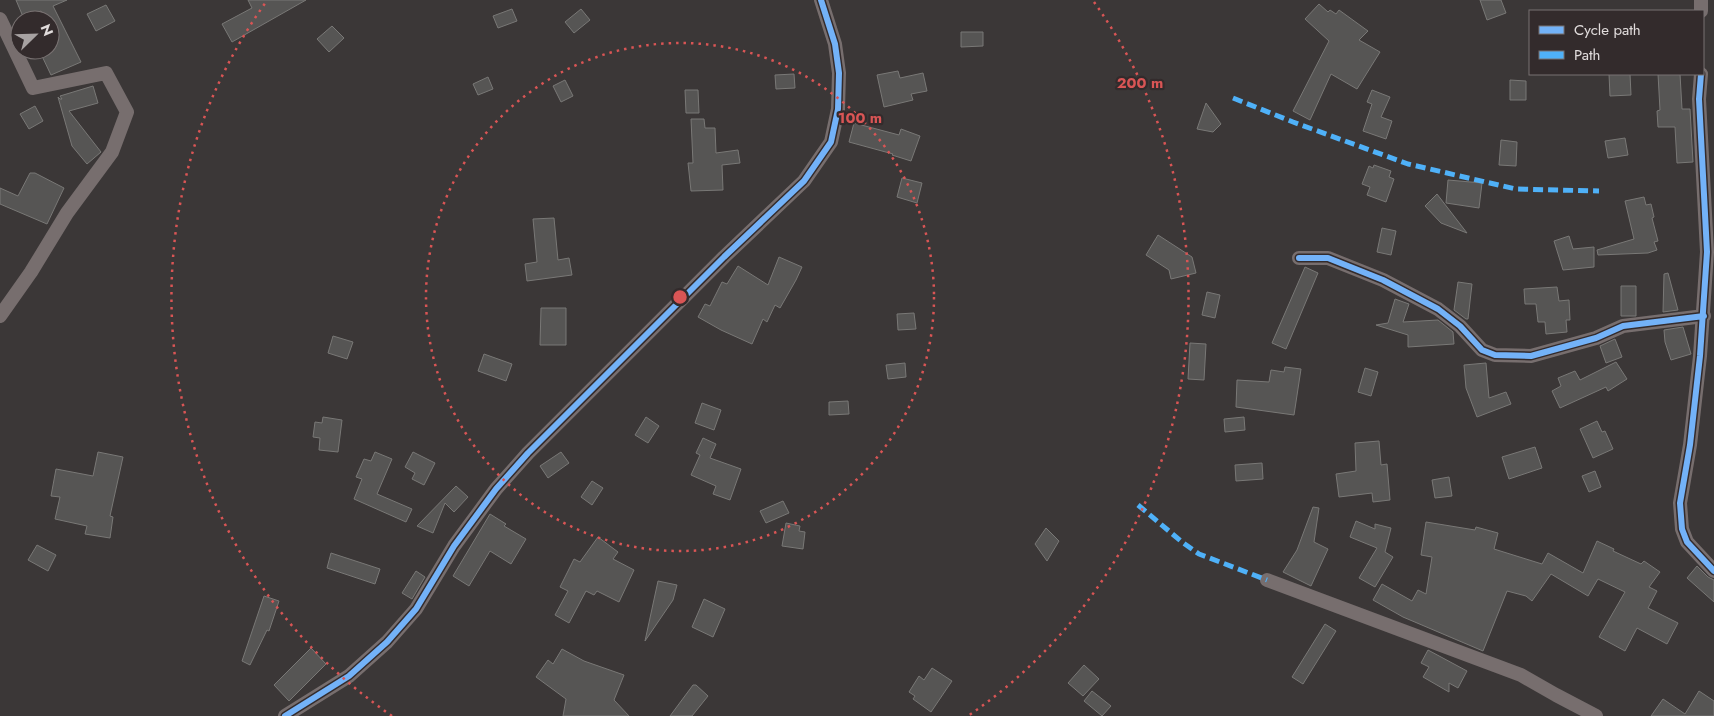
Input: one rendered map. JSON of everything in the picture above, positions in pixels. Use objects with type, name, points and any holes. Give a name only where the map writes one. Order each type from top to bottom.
[{"type":"street","points":[[285,716],[349,676],[388,642],[416,610],[454,546],[496,488],[528,453],[724,257],[804,181],[831,142],[838,109],[839,73],[835,44],[821,0]]},
{"type":"street","points":[[0,19],[34,88],[106,73],[127,112],[112,152],[67,213],[0,316]]},
{"type":"street","points":[[1701,75],[1700,99],[1707,252],[1704,316],[1690,445],[1680,503],[1682,529],[1687,542],[1714,571]]},
{"type":"street","points":[[1299,258],[1328,258],[1383,280],[1438,309],[1460,326],[1482,350],[1495,355],[1531,356],[1596,338],[1623,326],[1704,316]]},
{"type":"street","points":[[1267,580],[1521,675],[1596,716]]},
{"type":"building","points":[[16,0],[67,0],[53,6],[55,10],[20,10]]},
{"type":"building","points":[[248,0],[306,0],[232,42],[222,24],[252,8]]},
{"type":"building","points":[[1480,0],[1501,0],[1506,13],[1487,20]]},
{"type":"building","points":[[1319,4],[1328,12],[1330,10],[1336,14],[1339,10],[1368,31],[1359,40],[1380,52],[1357,89],[1331,74],[1310,120],[1293,111],[1329,41],[1305,19]]},
{"type":"building","points":[[106,5],[115,21],[96,31],[87,14]]},
{"type":"building","points":[[512,9],[517,21],[498,28],[493,16]]},
{"type":"building","points":[[581,9],[590,20],[574,33],[565,22]]},
{"type":"building","points":[[60,20],[81,62],[51,75],[44,60],[60,60]]},
{"type":"building","points":[[332,26],[344,38],[329,52],[317,39]]},
{"type":"building","points":[[961,32],[983,32],[983,46],[961,47]]},
{"type":"building","points":[[898,71],[900,78],[923,73],[927,91],[911,94],[913,100],[884,107],[877,75]]},
{"type":"building","points":[[794,74],[795,88],[776,89],[775,75]]},
{"type":"building","points":[[1609,75],[1630,75],[1631,95],[1610,96]]},
{"type":"building","points":[[1658,75],[1680,75],[1682,109],[1690,109],[1693,162],[1677,163],[1675,127],[1658,127],[1657,111],[1660,110]]},
{"type":"building","points":[[488,77],[493,89],[478,95],[473,84]]},
{"type":"building","points":[[565,80],[573,96],[561,102],[553,86]]},
{"type":"building","points":[[1510,80],[1526,81],[1526,100],[1510,100]]},
{"type":"building","points":[[93,86],[98,103],[69,111],[101,152],[87,164],[72,146],[58,97],[62,99],[60,96]]},
{"type":"building","points":[[685,90],[698,90],[699,113],[686,113]]},
{"type":"building","points":[[1372,90],[1390,97],[1381,117],[1392,121],[1386,139],[1363,131],[1372,104],[1367,102]]},
{"type":"building","points":[[1206,103],[1221,124],[1213,132],[1197,129]]},
{"type":"building","points":[[35,106],[43,121],[29,129],[20,114]]},
{"type":"building","points":[[691,119],[704,119],[705,128],[715,128],[716,153],[738,150],[740,163],[722,165],[723,190],[691,191],[688,163],[693,163]]},
{"type":"building","points":[[854,123],[899,135],[901,129],[920,136],[911,161],[849,142]]},
{"type":"building","points":[[1625,138],[1628,155],[1608,158],[1605,141]]},
{"type":"building","points":[[1501,140],[1517,142],[1516,166],[1499,165]]},
{"type":"building","points":[[1374,165],[1391,171],[1389,177],[1394,179],[1386,202],[1367,195],[1370,187],[1362,184],[1369,166],[1373,168]]},
{"type":"building","points":[[30,173],[35,173],[64,188],[47,224],[0,204],[0,188],[18,196]]},
{"type":"building","points":[[902,178],[922,183],[917,203],[897,197]]},
{"type":"building","points":[[1448,180],[1482,183],[1479,208],[1446,203]]},
{"type":"building","points":[[1437,194],[1467,233],[1441,223],[1425,206]]},
{"type":"building","points":[[1644,197],[1646,205],[1651,204],[1654,217],[1652,218],[1658,241],[1654,242],[1657,250],[1648,253],[1598,255],[1597,250],[1634,239],[1625,201]]},
{"type":"building","points":[[554,218],[558,260],[569,258],[572,275],[527,281],[525,264],[537,262],[533,219]]},
{"type":"building","points":[[1382,228],[1396,231],[1391,255],[1377,252]]},
{"type":"building","points":[[1158,235],[1192,257],[1196,273],[1171,279],[1169,270],[1146,255]]},
{"type":"building","points":[[1569,236],[1573,249],[1594,247],[1594,267],[1563,270],[1554,241]]},
{"type":"building","points":[[779,257],[802,267],[780,308],[775,305],[767,322],[763,319],[752,344],[698,317],[705,304],[710,306],[722,282],[727,284],[738,266],[768,285]]},
{"type":"building","points":[[1305,267],[1318,273],[1286,349],[1272,343]]},
{"type":"building","points":[[1668,273],[1678,310],[1663,312],[1664,274]]},
{"type":"building","points":[[1458,282],[1472,284],[1468,319],[1454,310]]},
{"type":"building","points":[[1621,286],[1636,286],[1636,316],[1621,316]]},
{"type":"building","points":[[1557,287],[1559,301],[1569,300],[1570,320],[1566,320],[1567,332],[1546,334],[1545,322],[1538,322],[1536,304],[1525,304],[1524,289]]},
{"type":"building","points":[[1207,292],[1220,295],[1215,318],[1202,315]]},
{"type":"building","points":[[1395,299],[1409,304],[1403,322],[1438,320],[1453,332],[1454,344],[1408,347],[1408,335],[1376,325],[1388,323]]},
{"type":"building","points":[[541,308],[566,308],[566,345],[540,345]]},
{"type":"building","points":[[914,313],[916,329],[898,330],[897,314]]},
{"type":"building","points":[[1683,327],[1691,354],[1671,360],[1665,342],[1664,330]]},
{"type":"building","points":[[333,336],[353,342],[347,359],[328,353]]},
{"type":"building","points":[[1615,339],[1622,357],[1606,363],[1600,346]]},
{"type":"building","points":[[1190,343],[1206,344],[1204,380],[1188,379]]},
{"type":"building","points":[[484,354],[512,364],[506,381],[478,371]]},
{"type":"building","points":[[1616,362],[1627,379],[1608,391],[1606,387],[1560,408],[1552,391],[1561,386],[1558,378],[1575,371],[1580,380]]},
{"type":"building","points":[[905,363],[906,377],[888,379],[886,365]]},
{"type":"building","points":[[1486,363],[1489,398],[1506,392],[1511,404],[1477,417],[1466,388],[1464,365]]},
{"type":"building","points":[[1285,367],[1301,369],[1294,415],[1236,407],[1237,380],[1269,382],[1271,370],[1284,372]]},
{"type":"building","points":[[1365,368],[1378,372],[1371,396],[1358,392]]},
{"type":"building","points":[[848,401],[849,414],[829,415],[829,402]]},
{"type":"building","points":[[702,403],[721,410],[714,430],[695,423]]},
{"type":"building","points":[[323,417],[342,420],[338,452],[319,450],[320,438],[313,437],[315,422],[322,423]]},
{"type":"building","points":[[646,417],[659,426],[648,443],[635,435]]},
{"type":"building","points":[[1244,417],[1245,430],[1225,432],[1224,419]]},
{"type":"building","points":[[1597,421],[1602,432],[1605,431],[1613,449],[1593,458],[1580,429]]},
{"type":"building","points":[[703,438],[716,444],[710,458],[741,469],[730,500],[713,494],[716,486],[691,475],[700,455],[696,453]]},
{"type":"building","points":[[1379,441],[1381,465],[1387,464],[1390,500],[1373,502],[1372,493],[1339,497],[1336,474],[1356,471],[1355,443]]},
{"type":"building","points":[[1535,447],[1542,468],[1509,479],[1502,457]]},
{"type":"building","points":[[98,452],[123,457],[110,516],[113,517],[110,538],[85,534],[87,526],[55,519],[60,497],[51,496],[56,469],[93,476]]},
{"type":"building","points":[[375,452],[392,459],[377,494],[412,509],[406,522],[354,499],[362,479],[356,477],[364,459],[371,461]]},
{"type":"building","points":[[413,452],[435,463],[424,485],[412,479],[415,473],[405,467]]},
{"type":"building","points":[[561,452],[569,463],[548,478],[540,466]]},
{"type":"building","points":[[1262,463],[1263,479],[1236,481],[1235,465]]},
{"type":"building","points":[[1595,471],[1601,487],[1589,492],[1582,476]]},
{"type":"building","points":[[1449,477],[1452,496],[1435,498],[1432,480]]},
{"type":"building","points":[[592,481],[603,488],[592,505],[581,497]]},
{"type":"building","points":[[456,486],[468,497],[454,512],[445,503],[433,533],[417,526]]},
{"type":"building","points":[[783,501],[789,513],[766,523],[760,511]]},
{"type":"building","points":[[1313,507],[1319,508],[1314,542],[1328,549],[1311,586],[1283,572],[1297,550]]},
{"type":"building","points":[[490,514],[506,524],[504,526],[526,539],[511,564],[490,551],[469,586],[453,576]]},
{"type":"building","points":[[1356,521],[1375,529],[1375,524],[1391,528],[1385,552],[1393,557],[1375,587],[1359,578],[1377,548],[1350,537]]},
{"type":"building","points":[[1426,522],[1475,530],[1476,527],[1498,533],[1494,549],[1542,564],[1548,553],[1583,573],[1597,541],[1641,564],[1644,561],[1660,572],[1649,587],[1657,591],[1648,608],[1678,623],[1667,644],[1637,628],[1625,651],[1599,637],[1625,592],[1598,579],[1588,596],[1551,574],[1532,601],[1526,596],[1507,591],[1483,651],[1403,617],[1373,600],[1382,584],[1412,601],[1418,590],[1426,594],[1432,557],[1421,555]]},
{"type":"building","points":[[786,523],[800,526],[799,531],[805,532],[803,549],[782,546]]},
{"type":"building","points":[[1046,528],[1059,541],[1047,561],[1035,544]]},
{"type":"building","points":[[598,537],[618,552],[613,559],[634,570],[619,602],[597,591],[594,595],[586,591],[569,623],[555,615],[568,591],[560,587],[574,559],[580,562]]},
{"type":"building","points":[[37,545],[56,555],[48,571],[28,560]]},
{"type":"building","points":[[331,553],[380,569],[375,584],[327,568]]},
{"type":"building","points":[[1697,566],[1714,580],[1714,602],[1687,578]]},
{"type":"building","points":[[416,571],[425,577],[412,599],[402,593]]},
{"type":"building","points":[[658,581],[677,585],[673,600],[645,641]]},
{"type":"building","points":[[264,596],[279,601],[269,631],[267,630],[250,665],[242,661]]},
{"type":"building","points":[[704,599],[725,609],[713,637],[692,627]]},
{"type":"building","points":[[1325,624],[1336,631],[1303,684],[1292,677]]},
{"type":"building","points":[[311,648],[326,664],[289,701],[274,685]]},
{"type":"building","points":[[562,649],[584,661],[624,675],[614,700],[629,716],[563,716],[566,699],[536,677],[548,660],[553,664]]},
{"type":"building","points":[[1428,650],[1467,671],[1458,688],[1449,683],[1449,692],[1423,677],[1429,667],[1421,663]]},
{"type":"building","points":[[1084,665],[1099,679],[1083,696],[1068,683]]},
{"type":"building","points":[[932,668],[952,681],[931,712],[913,699],[915,696],[909,692],[919,676],[924,680]]},
{"type":"building","points":[[693,685],[696,685],[708,696],[692,716],[670,716]]},
{"type":"building","points":[[1092,691],[1111,706],[1102,716],[1084,701]]},
{"type":"building","points":[[1699,691],[1714,701],[1714,716],[1651,716],[1663,699],[1685,714]]},
{"type":"marked path","points":[[1233,98],[1408,164],[1516,189],[1599,191]]},
{"type":"marked path","points":[[1138,505],[1199,554],[1267,580]]},
{"type":"cycle path","points":[[285,716],[349,676],[387,642],[416,609],[454,546],[496,489],[528,453],[724,257],[804,181],[831,142],[838,109],[839,73],[835,44],[821,0]]},
{"type":"cycle path","points":[[1701,75],[1699,99],[1707,252],[1700,356],[1690,445],[1680,503],[1682,529],[1687,542],[1714,571]]},
{"type":"cycle path","points":[[1299,258],[1328,258],[1383,280],[1438,309],[1460,326],[1482,350],[1495,355],[1531,356],[1596,338],[1623,326],[1704,316]]}]
